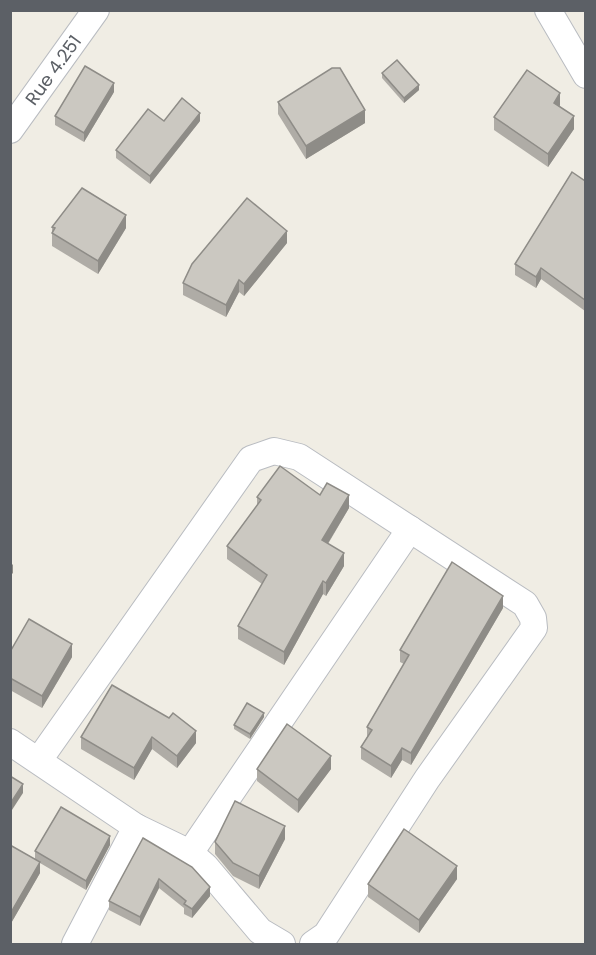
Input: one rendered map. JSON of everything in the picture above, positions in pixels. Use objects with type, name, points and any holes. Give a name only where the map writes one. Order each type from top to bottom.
[{"type":"street","name":"Rue 4.251","points":[[10,130],[96,10]]},
{"type":"street","points":[[548,10],[585,75]]},
{"type":"street","points":[[39,760],[251,459],[274,451],[299,457],[525,604],[533,618],[534,628],[427,779],[326,934],[313,945]]},
{"type":"street","points":[[190,853],[410,529]]},
{"type":"street","points":[[10,742],[135,827],[190,853],[205,866],[260,931],[282,945]]},
{"type":"street","points":[[75,945],[135,827]]},
{"type":"building","points":[[397,60],[419,85],[404,98],[382,73]]},
{"type":"building","points":[[85,66],[114,83],[84,133],[55,116]]},
{"type":"building","points":[[332,68],[340,68],[365,110],[306,146],[278,102]]},
{"type":"building","points":[[527,70],[560,93],[554,103],[574,116],[548,154],[494,117]]},
{"type":"building","points":[[182,98],[200,113],[150,176],[116,150],[148,109],[164,121]]},
{"type":"building","points":[[572,172],[585,181],[585,300],[541,268],[536,277],[515,264]]},
{"type":"building","points":[[82,188],[126,215],[98,261],[52,233],[55,228],[52,227]]},
{"type":"building","points":[[247,198],[287,231],[244,284],[239,280],[226,305],[183,283],[192,264]]},
{"type":"building","points":[[280,466],[320,495],[327,483],[349,495],[322,540],[344,553],[326,583],[323,581],[284,652],[238,626],[267,575],[227,546],[261,500],[257,497]]},
{"type":"building","points":[[452,562],[503,596],[411,753],[402,748],[391,766],[361,747],[372,730],[367,727],[409,655],[400,650]]},
{"type":"building","points":[[29,619],[72,644],[42,696],[10,678],[10,652]]},
{"type":"building","points":[[112,685],[169,718],[173,713],[196,731],[177,756],[152,737],[134,768],[81,737]]},
{"type":"building","points":[[247,703],[264,713],[250,734],[234,725]]},
{"type":"building","points":[[287,724],[331,756],[298,800],[257,769]]},
{"type":"building","points":[[10,776],[23,784],[10,804]]},
{"type":"building","points":[[235,801],[285,826],[259,876],[233,863],[215,842]]},
{"type":"building","points":[[61,807],[110,836],[86,881],[35,851]]},
{"type":"building","points":[[404,829],[457,866],[419,920],[368,884]]},
{"type":"building","points":[[143,838],[192,867],[210,887],[192,909],[184,904],[186,901],[159,879],[140,917],[109,901]]},
{"type":"building","points":[[10,845],[40,862],[10,914]]}]
